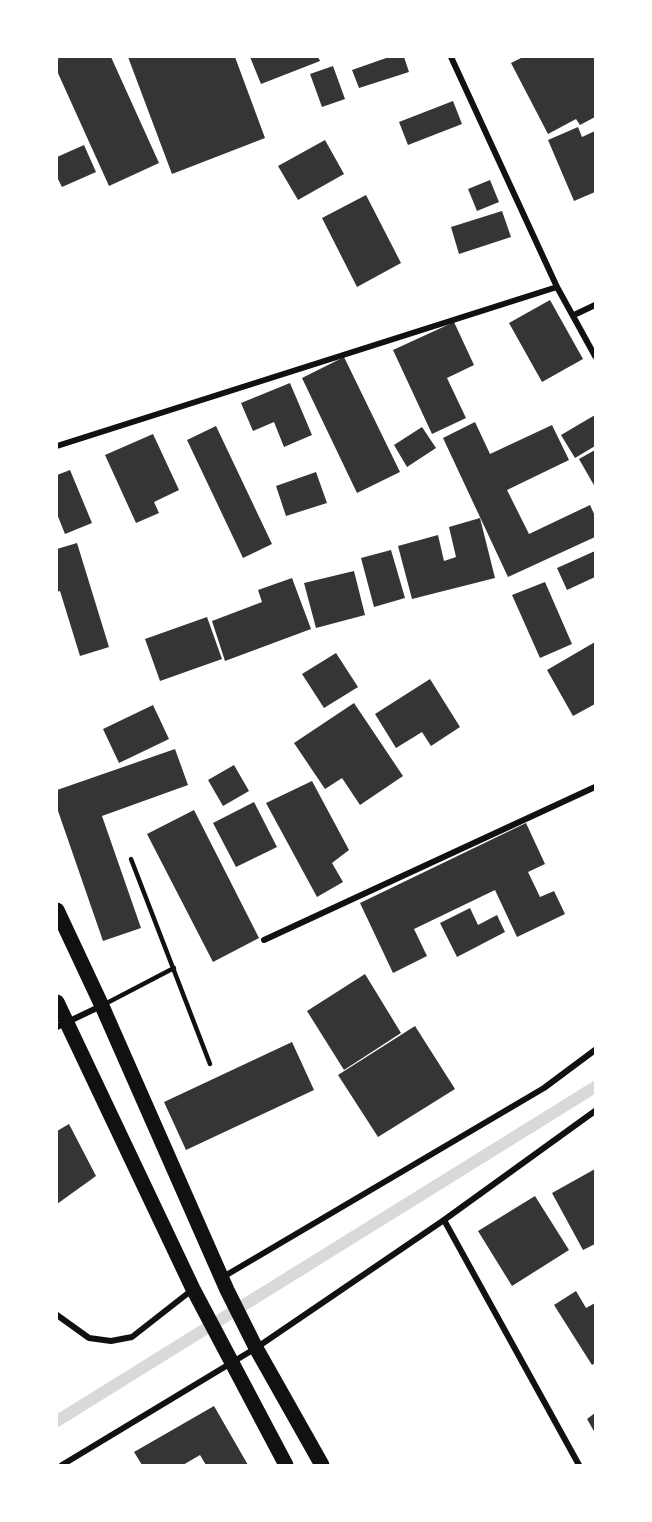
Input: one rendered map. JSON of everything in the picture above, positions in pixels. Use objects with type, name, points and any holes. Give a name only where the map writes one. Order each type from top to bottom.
[{"type":"main road","points":[[57,910],[225,1284],[256,1348],[322,1465]]},
{"type":"main road","points":[[57,1002],[62,1025],[193,1289],[286,1465]]},
{"type":"street","points":[[451,57],[557,287],[595,356]]},
{"type":"street","points":[[57,447],[557,287]]},
{"type":"street","points":[[574,315],[595,305]]},
{"type":"street","points":[[264,940],[595,787]]},
{"type":"street","points":[[62,1025],[102,1006]]},
{"type":"street","points":[[225,1284],[544,1088],[595,1050]]},
{"type":"street","points":[[62,1465],[256,1348],[444,1220],[595,1111]]},
{"type":"street","points":[[444,1220],[579,1465]]},
{"type":"street","points":[[57,1316],[89,1338],[111,1341],[132,1337],[193,1289]]},
{"type":"lane","points":[[131,859],[210,1064]]},
{"type":"lane","points":[[102,1006],[174,968]]},
{"type":"building","points":[[61,57],[111,57],[159,163],[109,186],[57,71],[57,59]]},
{"type":"building","points":[[128,57],[235,57],[265,138],[172,174]]},
{"type":"building","points":[[250,57],[318,57],[320,61],[261,84]]},
{"type":"building","points":[[389,57],[404,57],[409,72],[359,88],[352,70]]},
{"type":"building","points":[[523,57],[595,57],[595,117],[580,125],[576,119],[548,134],[511,63]]},
{"type":"building","points":[[333,66],[345,99],[322,107],[310,74]]},
{"type":"building","points":[[453,101],[462,124],[408,145],[399,122]]},
{"type":"building","points":[[578,127],[582,137],[595,131],[595,192],[574,201],[548,140]]},
{"type":"building","points":[[325,140],[344,174],[298,200],[278,166]]},
{"type":"building","points":[[84,145],[96,172],[62,187],[57,177],[57,157]]},
{"type":"building","points":[[490,180],[499,202],[477,211],[468,189]]},
{"type":"building","points":[[366,195],[401,263],[357,287],[322,218]]},
{"type":"building","points":[[502,211],[511,237],[459,254],[451,227]]},
{"type":"building","points":[[550,300],[583,359],[542,382],[509,323]]},
{"type":"building","points":[[454,322],[474,365],[447,378],[466,418],[432,434],[393,350]]},
{"type":"building","points":[[344,357],[400,472],[357,493],[302,378]]},
{"type":"building","points":[[290,383],[312,435],[284,447],[274,422],[253,431],[241,403]]},
{"type":"building","points":[[595,415],[595,446],[575,458],[561,435]]},
{"type":"building","points":[[475,422],[490,454],[552,425],[569,460],[507,490],[529,534],[590,505],[595,516],[595,537],[508,577],[443,438]]},
{"type":"building","points":[[216,426],[272,544],[243,558],[187,440]]},
{"type":"building","points":[[422,427],[436,448],[407,467],[394,445]]},
{"type":"building","points":[[153,434],[179,490],[154,502],[159,513],[136,523],[105,455]]},
{"type":"building","points":[[595,450],[595,487],[579,459]]},
{"type":"building","points":[[70,470],[92,523],[65,534],[57,514],[57,475]]},
{"type":"building","points":[[316,472],[327,503],[286,516],[276,486]]},
{"type":"building","points":[[480,518],[495,578],[412,599],[398,546],[438,535],[444,561],[456,557],[449,527]]},
{"type":"building","points":[[77,543],[109,647],[80,656],[60,591],[57,592],[57,549]]},
{"type":"building","points":[[391,550],[405,598],[374,607],[361,558]]},
{"type":"building","points":[[595,551],[595,577],[567,590],[557,568]]},
{"type":"building","points":[[354,571],[365,615],[316,628],[304,583]]},
{"type":"building","points":[[292,578],[311,629],[225,661],[212,621],[262,602],[258,590]]},
{"type":"building","points":[[545,582],[572,644],[540,658],[512,595]]},
{"type":"building","points":[[207,617],[222,659],[160,681],[145,639]]},
{"type":"building","points":[[595,642],[595,704],[573,716],[547,670]]},
{"type":"building","points":[[336,653],[358,687],[324,708],[302,674]]},
{"type":"building","points":[[430,679],[460,727],[431,746],[422,732],[396,748],[375,714]]},
{"type":"building","points":[[354,703],[403,776],[360,805],[342,778],[325,789],[294,743]]},
{"type":"building","points":[[153,705],[169,739],[119,763],[103,729]]},
{"type":"building","points":[[175,749],[188,785],[102,816],[141,928],[103,941],[57,808],[57,790]]},
{"type":"building","points":[[234,765],[249,791],[223,806],[208,780]]},
{"type":"building","points":[[312,781],[349,850],[332,863],[343,882],[317,897],[266,803]]},
{"type":"building","points":[[254,802],[277,847],[236,867],[213,823]]},
{"type":"building","points":[[194,810],[259,938],[213,962],[147,834]]},
{"type":"building","points":[[526,823],[545,864],[528,872],[540,897],[554,891],[565,914],[517,937],[495,890],[414,929],[427,956],[393,973],[360,903]]},
{"type":"building","points":[[470,908],[478,925],[497,915],[505,932],[457,957],[440,923]]},
{"type":"building","points":[[365,974],[401,1033],[344,1070],[307,1011]]},
{"type":"building","points":[[415,1026],[455,1089],[378,1137],[338,1075]]},
{"type":"building","points":[[292,1042],[314,1090],[186,1150],[164,1102]]},
{"type":"building","points":[[69,1124],[96,1176],[57,1204],[57,1131]]},
{"type":"building","points":[[595,1169],[595,1244],[583,1250],[552,1193]]},
{"type":"building","points":[[535,1196],[569,1250],[512,1286],[478,1231]]},
{"type":"building","points":[[576,1291],[586,1308],[595,1303],[595,1363],[592,1365],[554,1305]]},
{"type":"building","points":[[214,1406],[248,1465],[206,1465],[200,1455],[183,1465],[142,1465],[134,1452]]},
{"type":"building","points":[[595,1413],[595,1433],[587,1419]]},
{"type":"waterway","points":[[57,1421],[595,1087]]}]
